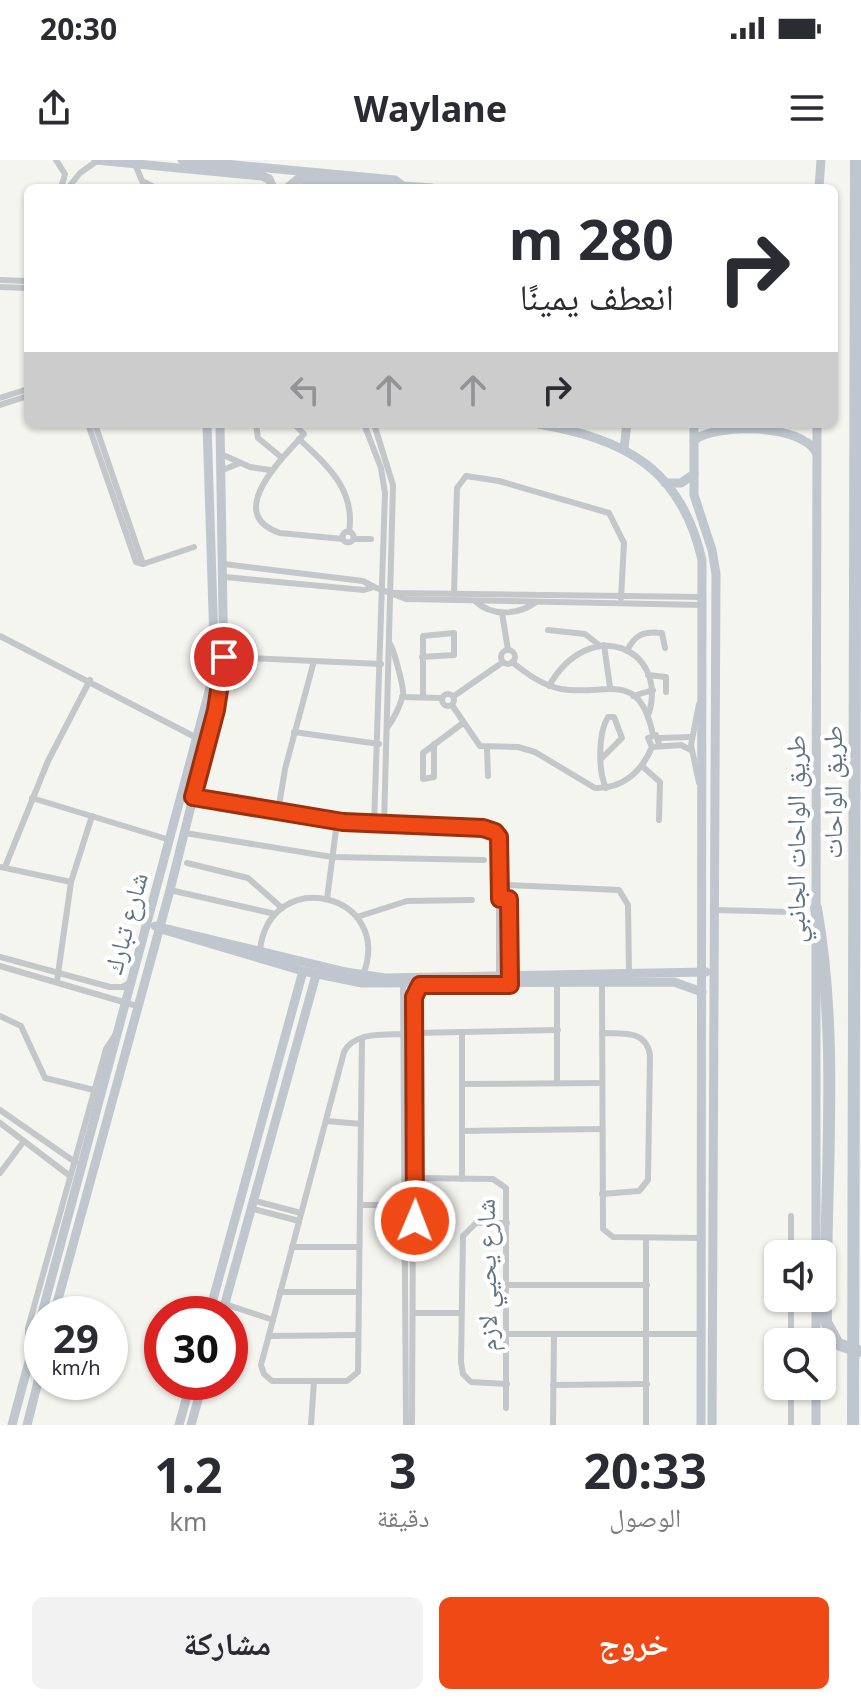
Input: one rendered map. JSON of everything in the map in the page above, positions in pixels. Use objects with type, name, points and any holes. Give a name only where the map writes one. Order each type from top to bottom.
[{"type":"highway","name":"طريق الواحات","points":[[853,1425],[856,160]]},
{"type":"highway","points":[[816,908],[824,984],[826,1322],[838,1344],[861,1351]]},
{"type":"street","points":[[56,160],[69,182],[97,160],[262,176],[271,184]]},
{"type":"street","points":[[182,160],[286,165],[395,180],[398,184]]},
{"type":"street","points":[[819,184],[821,160]]},
{"type":"street","points":[[135,164],[142,181],[148,184]]},
{"type":"street","points":[[292,184],[302,179],[350,184]]},
{"type":"street","points":[[0,280],[24,281]]},
{"type":"street","points":[[0,287],[24,288]]},
{"type":"street","points":[[0,398],[24,390]]},
{"type":"street","points":[[0,405],[24,397]]},
{"type":"street","points":[[89,428],[135,559],[143,564]]},
{"type":"street","points":[[96,428],[143,564]]},
{"type":"street","name":"شارع تبارك","points":[[59,1296],[137,1006],[170,840],[210,688],[214,637],[207,428]]},
{"type":"street","name":"شارع تبارك","points":[[47,1296],[133,980],[182,862],[193,797],[216,710],[225,637],[220,428]]},
{"type":"street","points":[[257,428],[258,438],[281,457]]},
{"type":"street","points":[[300,428],[304,431],[299,439],[262,483],[259,513],[271,530],[343,539],[348,543],[354,539],[371,539]]},
{"type":"street","points":[[365,428],[384,480],[381,664],[385,677],[387,729],[384,826]]},
{"type":"street","points":[[374,825],[390,644],[393,485],[375,428]]},
{"type":"street","points":[[560,428],[594,434],[624,448],[665,483],[691,524],[702,560],[701,1425]]},
{"type":"street","points":[[624,448],[626,428]]},
{"type":"street","points":[[694,428],[694,474],[701,519],[716,574],[712,1425]]},
{"type":"street","name":"طريق الواحات الجانبي","points":[[816,1240],[817,428]]},
{"type":"street","points":[[694,440],[715,430],[785,432],[803,437],[817,454]]},
{"type":"street","points":[[299,439],[342,485],[350,508],[349,532],[354,539]]},
{"type":"street","points":[[221,454],[250,467],[270,470]]},
{"type":"street","points":[[220,471],[240,463]]},
{"type":"street","points":[[250,467],[262,483]]},
{"type":"street","points":[[665,483],[681,483],[694,474]]},
{"type":"street","points":[[454,594],[457,488],[466,476],[499,481],[609,513],[624,543],[621,598]]},
{"type":"street","points":[[210,515],[222,515]]},
{"type":"street","points":[[691,524],[701,519]]},
{"type":"street","points":[[343,539],[349,532]]},
{"type":"street","points":[[143,564],[194,547]]},
{"type":"street","points":[[224,564],[363,581],[406,599],[702,601]]},
{"type":"street","points":[[318,585],[319,576]]},
{"type":"street","points":[[212,588],[225,582],[364,590],[374,587]]},
{"type":"street","points":[[392,593],[642,600]]},
{"type":"street","points":[[474,600],[483,608],[506,613],[536,602]]},
{"type":"street","points":[[506,613],[508,650],[513,654],[512,662]]},
{"type":"street","points":[[548,630],[585,634],[601,645],[627,651],[648,675],[653,690],[648,714]]},
{"type":"street","points":[[627,651],[636,637],[645,632],[662,633],[665,648]]},
{"type":"street","points":[[419,696],[423,634],[454,633],[454,655],[422,657]]},
{"type":"street","points":[[0,636],[197,738]]},
{"type":"street","points":[[214,637],[225,637]]},
{"type":"street","points":[[387,729],[396,717],[402,693],[397,656],[390,644]]},
{"type":"street","points":[[549,686],[569,657],[601,645]]},
{"type":"street","points":[[601,645],[610,687]]},
{"type":"street","points":[[503,662],[501,655],[508,650]]},
{"type":"street","points":[[224,657],[381,664]]},
{"type":"street","points":[[278,812],[294,732],[314,661]]},
{"type":"street","points":[[503,662],[512,662],[549,686],[570,690],[610,687],[633,696],[648,714],[656,741],[642,766],[625,781],[606,788],[587,785],[549,759],[527,749],[487,749],[476,743],[452,705],[454,696],[503,662]]},
{"type":"street","points":[[648,675],[666,677],[666,692]]},
{"type":"street","points":[[71,882],[2,867],[90,680]]},
{"type":"street","points":[[633,696],[653,690]]},
{"type":"street","points":[[402,693],[442,698],[447,693],[454,696]]},
{"type":"street","points":[[702,693],[691,751],[702,793]]},
{"type":"street","points":[[442,698],[444,704],[452,705]]},
{"type":"street","points":[[601,759],[622,738],[614,717],[605,721],[601,759],[606,788]]},
{"type":"street","points":[[434,744],[434,777],[423,779],[421,754],[434,744],[463,723]]},
{"type":"street","points":[[294,732],[379,744]]},
{"type":"street","points":[[656,741],[685,740],[693,735]]},
{"type":"street","points":[[656,741],[685,745],[691,751]]},
{"type":"street","points":[[487,749],[488,776]]},
{"type":"street","points":[[642,766],[660,782],[659,820]]},
{"type":"street","points":[[193,797],[278,812],[328,816],[337,822],[477,828],[495,832],[499,841],[504,980]]},
{"type":"street","points":[[32,798],[170,840]]},
{"type":"street","points":[[57,981],[71,882],[92,816]]},
{"type":"street","points":[[327,899],[337,822]]},
{"type":"street","points":[[185,833],[332,857],[484,860]]},
{"type":"street","points":[[701,855],[714,854]]},
{"type":"street","points":[[166,858],[248,878],[282,908]]},
{"type":"street","points":[[508,885],[619,890],[628,905],[629,974]]},
{"type":"street","points":[[170,890],[275,914]]},
{"type":"street","points":[[260,950],[263,934],[282,908],[303,899],[327,899],[346,907],[357,917],[368,940],[368,964],[363,975]]},
{"type":"street","points":[[500,899],[509,899],[504,980]]},
{"type":"street","points":[[357,917],[407,901],[472,900]]},
{"type":"street","points":[[714,910],[791,912]]},
{"type":"street","points":[[154,925],[363,975],[420,985],[713,972]]},
{"type":"street","points":[[154,925],[172,934],[316,975],[362,983],[504,980],[557,984],[674,982],[702,992]]},
{"type":"street","points":[[0,957],[117,988],[133,980]]},
{"type":"street","points":[[0,966],[137,1006]]},
{"type":"street","points":[[214,1296],[303,971]]},
{"type":"street","points":[[227,1296],[316,975]]},
{"type":"street","points":[[403,982],[410,1001],[414,1033],[412,1425]]},
{"type":"street","points":[[557,984],[557,1083]]},
{"type":"street","points":[[602,984],[602,1194],[605,1233],[613,1237],[701,1238]]},
{"type":"street","points":[[406,1425],[406,1034],[410,1001],[420,985]]},
{"type":"street","points":[[0,1016],[21,1026],[45,1078],[94,1090]]},
{"type":"street","points":[[414,1033],[558,1030]]},
{"type":"street","points":[[37,1296],[109,1041],[119,1032]]},
{"type":"street","points":[[462,1032],[462,1179]]},
{"type":"street","points":[[602,1033],[636,1035],[645,1040],[650,1055],[648,1180],[639,1191],[602,1194]]},
{"type":"street","points":[[362,1038],[355,1376],[347,1381],[267,1378],[261,1365],[344,1052],[351,1042],[362,1038],[406,1034]]},
{"type":"street","points":[[462,1084],[602,1083]]},
{"type":"street","points":[[701,1096],[714,1096]]},
{"type":"street","points":[[0,1110],[75,1162]]},
{"type":"street","points":[[8,1129],[14,1120]]},
{"type":"street","points":[[327,1121],[361,1124]]},
{"type":"street","points":[[0,1123],[70,1176]]},
{"type":"street","points":[[462,1131],[602,1129]]},
{"type":"street","points":[[0,1173],[24,1141]]},
{"type":"street","name":"شارع يحيي لازم","points":[[415,1178],[493,1179],[503,1183],[507,1223],[506,1408]]},
{"type":"street","points":[[406,1190],[415,1190]]},
{"type":"street","points":[[251,1204],[301,1213]]},
{"type":"street","points":[[251,1204],[299,1221]]},
{"type":"street","points":[[360,1205],[406,1205]]},
{"type":"street","points":[[791,1216],[791,1240]]},
{"type":"street","points":[[507,1223],[476,1223],[465,1230],[461,1313],[463,1374],[476,1385],[507,1384]]},
{"type":"street","points":[[646,1238],[646,1425]]},
{"type":"street","points":[[292,1247],[359,1247]]},
{"type":"street","points":[[222,1269],[233,1273]]},
{"type":"street","points":[[507,1285],[647,1285]]},
{"type":"street","points":[[280,1292],[359,1292]]},
{"type":"street","points":[[414,1313],[461,1313]]},
{"type":"street","points":[[248,1314],[273,1320]]},
{"type":"street","points":[[507,1334],[701,1334]]},
{"type":"street","points":[[553,1425],[554,1334]]},
{"type":"street","points":[[269,1336],[358,1335]]},
{"type":"street","name":"شارع تبارك","points":[[12,1425],[24,1380]]},
{"type":"street","points":[[311,1425],[314,1381]]},
{"type":"street","points":[[553,1385],[647,1384]]},
{"type":"street","points":[[27,1425],[33,1400]]},
{"type":"street","points":[[179,1425],[186,1400]]},
{"type":"street","points":[[191,1425],[198,1400]]},
{"type":"street","points":[[791,1400],[791,1425]]},
{"type":"street","points":[[816,1400],[816,1425]]},
{"type":"route","points":[[224,657],[224,674],[193,797],[343,822],[483,828],[492,830],[499,837],[500,899],[509,899],[510,985],[420,985],[414,997],[415,1221]]}]
